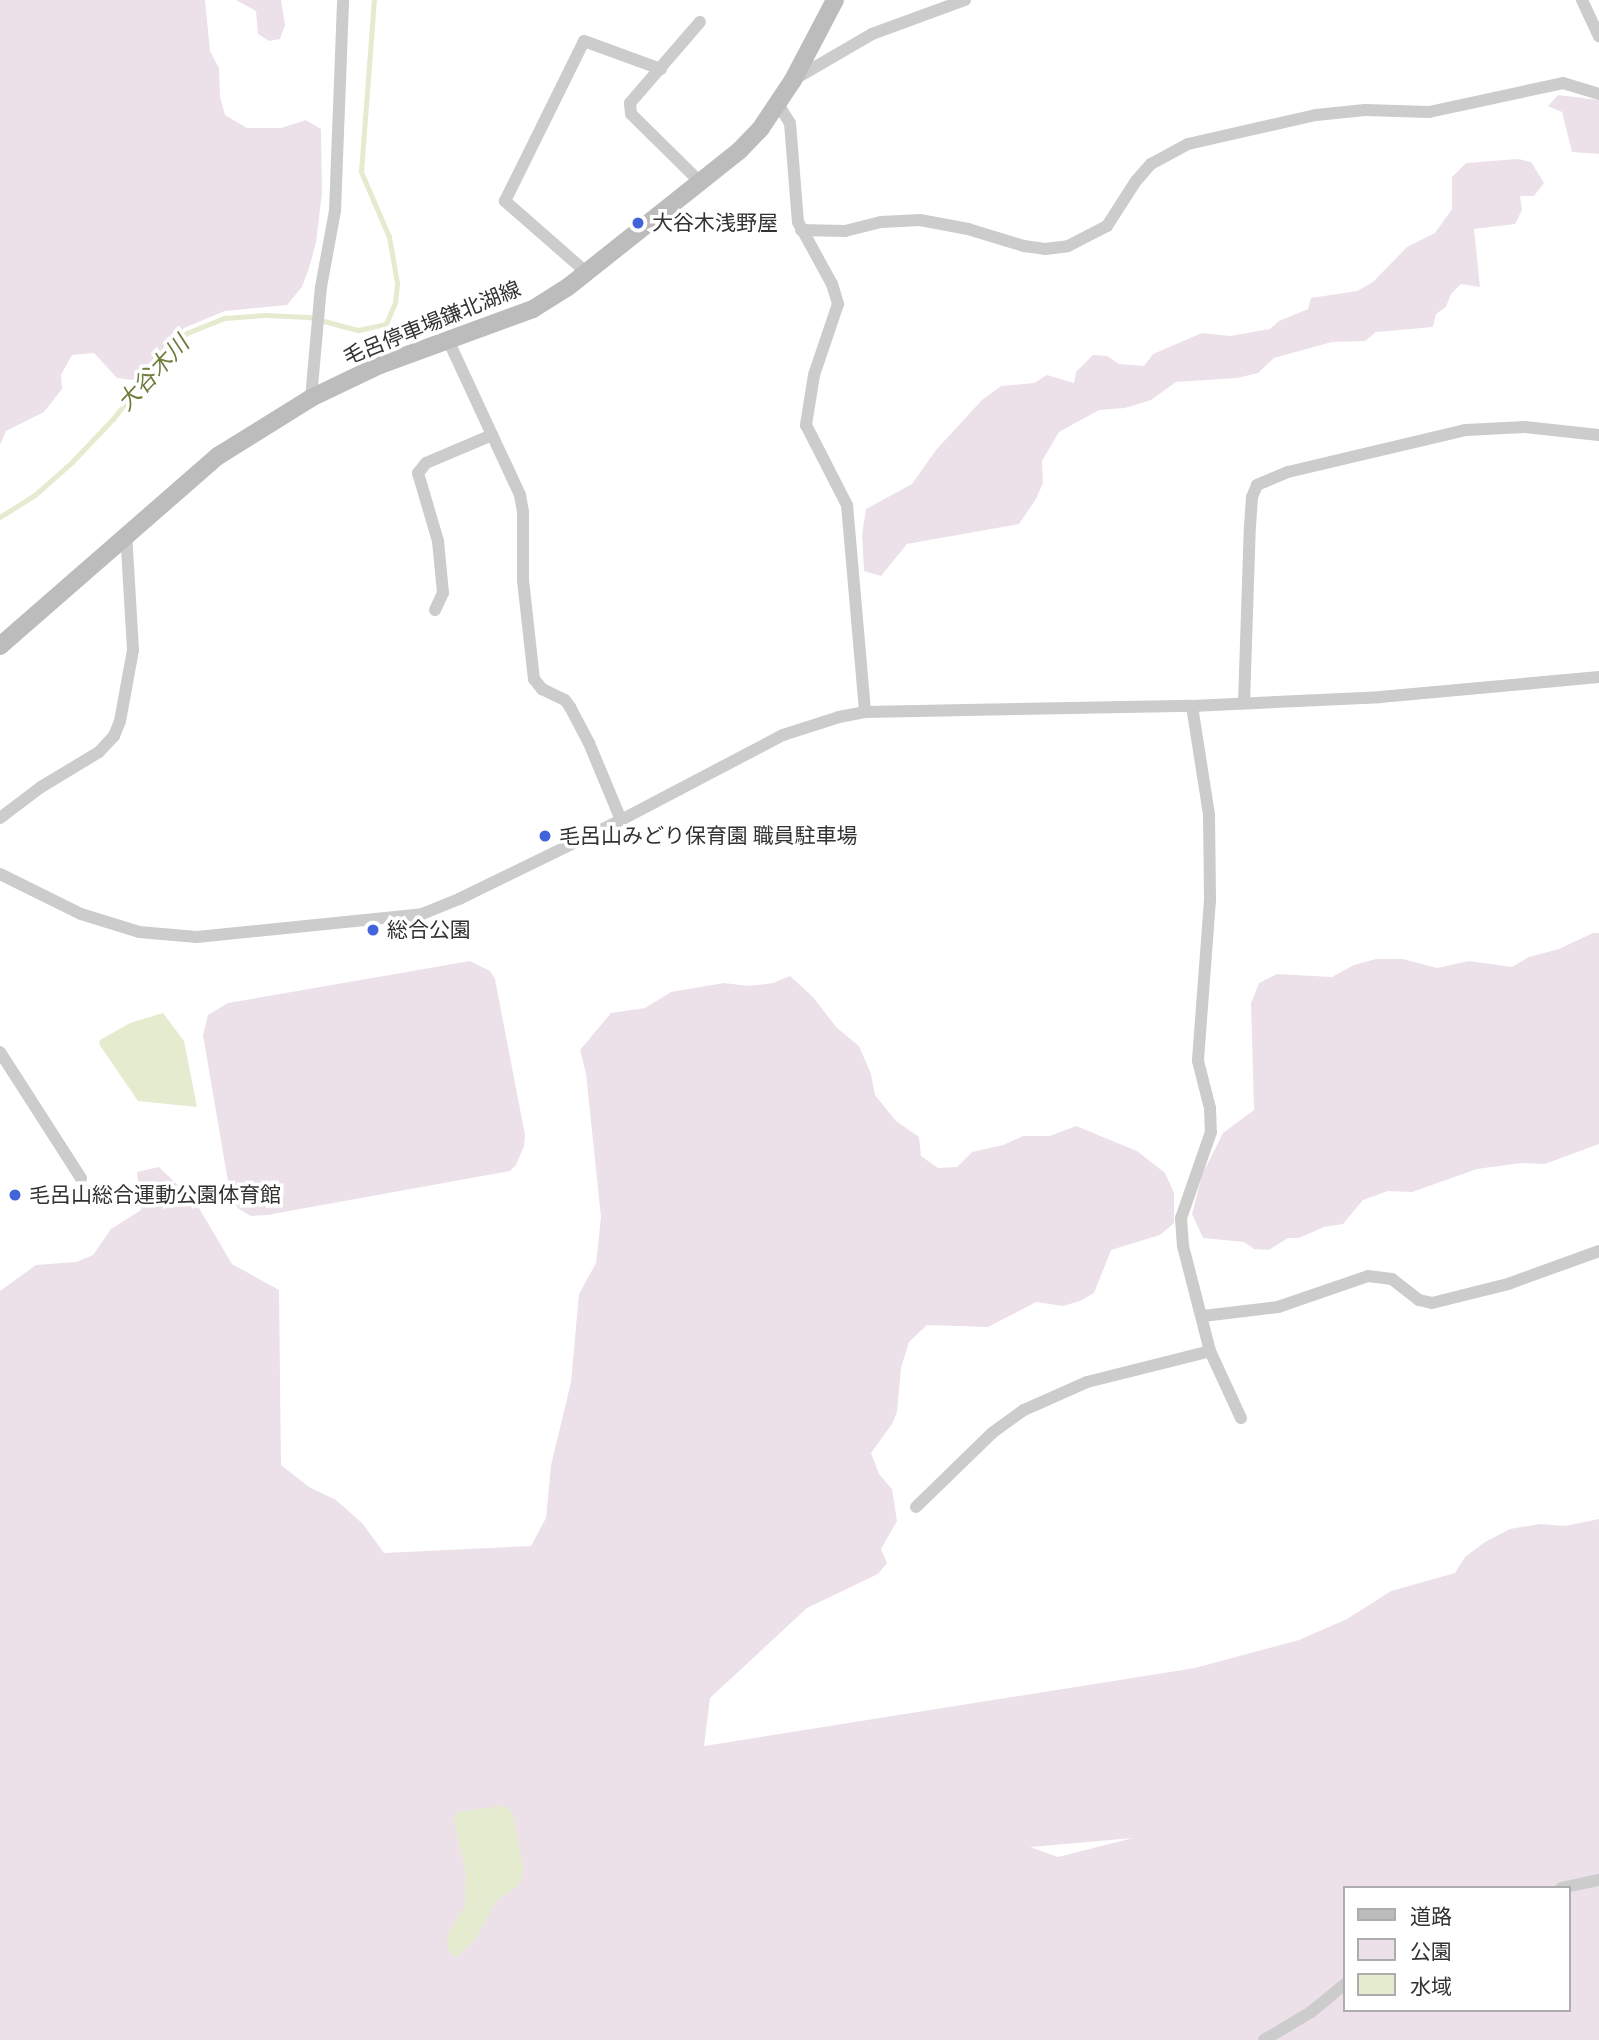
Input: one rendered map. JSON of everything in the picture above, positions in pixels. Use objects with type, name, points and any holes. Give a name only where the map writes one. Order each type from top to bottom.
[{"type":"main road","name":"毛呂停車場鎌北湖線","points":[[0,646],[126,533],[218,456],[312,398],[380,365],[449,342],[533,309],[586,272],[739,150],[778,104],[835,0]]},
{"type":"street","points":[[312,398],[319,310],[335,211],[343,0]]},
{"type":"street","points":[[793,80],[872,34],[965,0]]},
{"type":"street","points":[[1582,0],[1599,36]]},
{"type":"street","points":[[699,181],[631,114],[629,103],[700,22]]},
{"type":"street","points":[[586,272],[505,201],[584,41],[661,69]]},
{"type":"street","points":[[801,230],[845,231],[881,222],[920,220],[955,226],[1045,250],[1068,246],[1107,226],[1136,181],[1151,164],[1188,144],[1316,115],[1365,110],[1429,112],[1563,83],[1599,94]]},
{"type":"street","points":[[778,104],[790,123],[801,230],[832,284],[838,304],[814,375],[806,425],[847,505],[865,712]]},
{"type":"street","points":[[449,342],[520,495],[523,512],[523,580],[534,679],[542,689],[565,700],[570,707],[589,743],[621,820]]},
{"type":"street","points":[[1244,703],[1250,526],[1252,497],[1257,485],[1288,471],[1466,430],[1525,427],[1599,435]]},
{"type":"street","points":[[435,610],[443,593],[438,541],[418,473],[426,463],[492,435]]},
{"type":"street","points":[[0,818],[41,787],[99,752],[114,736],[120,721],[133,650],[126,533]]},
{"type":"street","points":[[0,874],[107,925],[139,932],[197,937],[422,914],[459,899],[621,820],[783,735],[811,723],[865,712],[1192,706],[1380,697],[1599,677]]},
{"type":"street","points":[[1192,706],[1209,815],[1210,900],[1198,1061],[1210,1108],[1212,1132],[1181,1218],[1183,1246],[1210,1350],[1241,1418]]},
{"type":"street","points":[[0,1052],[80,1178]]},
{"type":"street","points":[[0,1077],[12,1070]]},
{"type":"street","points":[[1203,1316],[1278,1307],[1368,1276],[1392,1279],[1419,1300],[1432,1303],[1508,1284],[1599,1251]]},
{"type":"street","points":[[916,1507],[992,1433],[1024,1410],[1087,1382],[1210,1350]]},
{"type":"street","points":[[1570,1886],[1599,1880]]},
{"type":"street","points":[[1265,2040],[1311,2012],[1344,1985]]},
{"type":"green space","points":[[0,0],[205,0],[210,51],[219,68],[220,97],[225,115],[247,128],[281,128],[306,120],[321,129],[322,193],[316,243],[309,268],[302,287],[287,305],[225,311],[184,328],[133,380],[117,378],[94,353],[72,355],[61,375],[62,389],[44,412],[6,431],[0,445]]},
{"type":"green space","points":[[236,0],[281,0],[285,25],[280,39],[269,41],[258,34],[256,11]]},
{"type":"green space","points":[[1558,95],[1599,100],[1599,154],[1572,152],[1562,112],[1548,106]]},
{"type":"green space","points":[[1518,159],[1531,162],[1544,183],[1534,196],[1520,196],[1522,210],[1515,224],[1474,229],[1480,287],[1461,284],[1451,294],[1446,307],[1436,314],[1433,327],[1376,332],[1365,341],[1332,342],[1274,358],[1258,373],[1237,378],[1176,382],[1151,400],[1125,408],[1099,410],[1059,432],[1042,461],[1043,483],[1019,524],[907,544],[881,576],[864,571],[862,535],[866,509],[912,484],[936,450],[982,400],[1001,386],[1034,383],[1047,375],[1074,383],[1076,372],[1093,355],[1107,356],[1119,364],[1144,366],[1153,354],[1202,333],[1230,336],[1270,329],[1279,321],[1308,309],[1311,298],[1357,291],[1373,282],[1407,247],[1435,233],[1452,209],[1452,177],[1466,163]]},
{"type":"green space","points":[[1593,933],[1599,933],[1599,1144],[1545,1164],[1521,1163],[1477,1169],[1412,1192],[1388,1191],[1363,1200],[1343,1224],[1324,1227],[1299,1238],[1288,1238],[1269,1250],[1254,1249],[1244,1242],[1203,1238],[1192,1214],[1202,1175],[1223,1133],[1254,1110],[1251,1003],[1259,983],[1277,974],[1332,977],[1354,965],[1376,959],[1403,959],[1437,968],[1469,961],[1512,967],[1529,957],[1559,949]]},
{"type":"green space","points":[[470,961],[490,971],[495,979],[525,1135],[524,1146],[516,1165],[510,1171],[267,1215],[251,1216],[239,1209],[231,1199],[203,1035],[208,1015],[228,1003]]},
{"type":"green space","points":[[790,976],[813,997],[837,1028],[859,1046],[871,1074],[875,1095],[896,1121],[919,1137],[921,1156],[938,1168],[957,1167],[972,1152],[1003,1145],[1023,1136],[1050,1136],[1076,1126],[1137,1151],[1165,1173],[1174,1193],[1174,1223],[1160,1235],[1111,1250],[1094,1293],[1080,1301],[1063,1306],[1036,1302],[988,1327],[927,1325],[909,1342],[901,1368],[897,1412],[892,1424],[871,1453],[879,1474],[892,1489],[897,1521],[881,1549],[887,1563],[878,1574],[807,1608],[710,1698],[704,1746],[1195,1668],[1299,1640],[1347,1619],[1391,1591],[1455,1573],[1465,1557],[1485,1542],[1510,1529],[1540,1524],[1565,1526],[1599,1519],[1599,2040],[0,2040],[0,1291],[36,1265],[76,1262],[93,1255],[111,1229],[141,1210],[137,1172],[159,1167],[196,1203],[232,1264],[279,1290],[281,1465],[309,1487],[336,1500],[363,1524],[384,1553],[531,1546],[546,1518],[551,1465],[571,1382],[579,1294],[596,1263],[601,1217],[586,1074],[580,1050],[611,1013],[645,1008],[671,992],[724,983],[749,986],[773,983]],"holes":[[[1133,1838],[1058,1857],[1030,1847]]]},
{"type":"water","points":[[163,1013],[184,1041],[197,1107],[138,1101],[99,1044],[100,1040],[130,1023]]},
{"type":"water","points":[[508,1807],[513,1816],[524,1872],[522,1879],[516,1887],[496,1901],[476,1939],[457,1957],[451,1954],[446,1944],[451,1928],[465,1906],[466,1874],[454,1820],[457,1812]]},
{"type":"waterway","name":"大谷木川","points":[[0,517],[35,495],[72,462],[113,419],[163,356],[187,333],[224,318],[265,315],[309,317],[358,330],[386,324],[395,303],[397,283],[389,237],[361,172],[374,0]]},
{"type":"place","name":"大谷木浅野屋","points":[[638,223]]},
{"type":"place","name":"毛呂山みどり保育園 職員駐車場","points":[[545,836]]},
{"type":"place","name":"総合公園","points":[[373,930]]},
{"type":"place","name":"毛呂山総合運動公園体育館","points":[[15,1195]]}]
